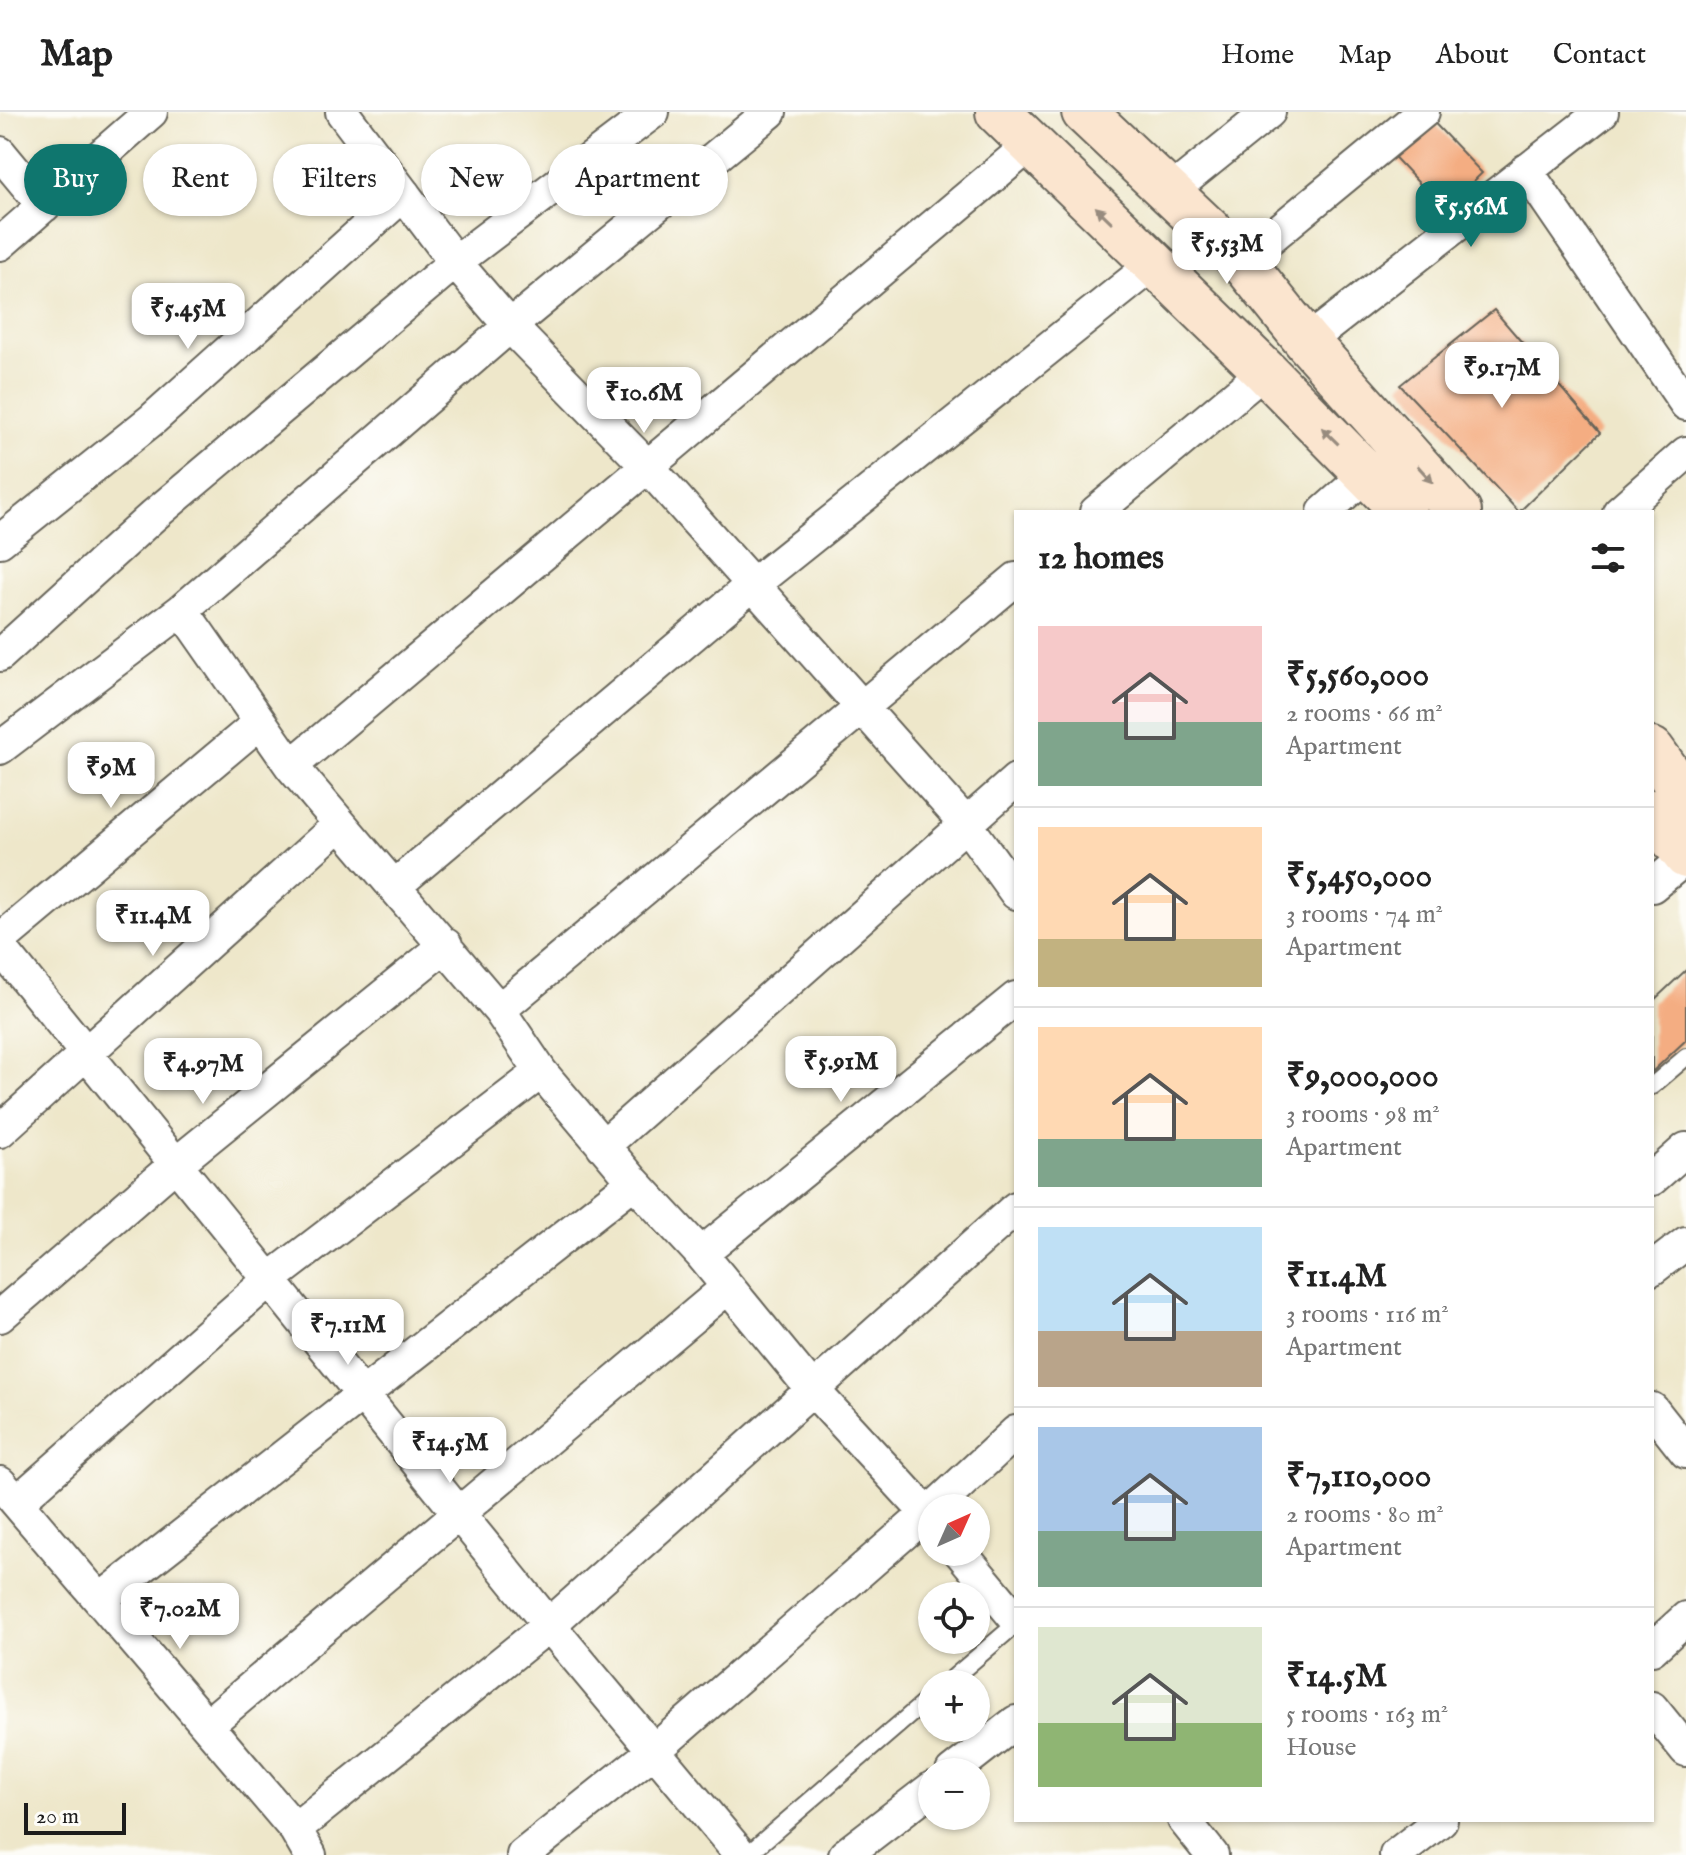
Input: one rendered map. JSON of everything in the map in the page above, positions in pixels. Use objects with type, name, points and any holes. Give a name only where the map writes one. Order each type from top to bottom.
[{"type":"main road","points":[[998,112],[1265,371],[1402,510]]},
{"type":"main road","points":[[1084,112],[1242,261],[1307,342],[1457,510]]},
{"type":"main road","points":[[1654,753],[1686,797]]},
{"type":"main road","points":[[1654,815],[1686,857]]},
{"type":"street","points":[[115,144],[151,112]]},
{"type":"street","points":[[342,112],[366,144]]},
{"type":"street","points":[[0,655],[153,516],[455,262],[653,112]]},
{"type":"street","points":[[0,748],[182,610],[510,326],[770,112]]},
{"type":"street","points":[[1171,191],[1269,112]]},
{"type":"street","points":[[1242,261],[1423,112]]},
{"type":"street","points":[[1307,342],[1602,112]]},
{"type":"street","points":[[291,766],[1031,144]]},
{"type":"street","points":[[0,153],[24,182]]},
{"type":"street","points":[[1526,170],[1686,404]]},
{"type":"street","points":[[405,195],[455,262],[510,326],[649,468],[966,824],[1014,890]]},
{"type":"street","points":[[0,244],[32,216]]},
{"type":"street","points":[[0,541],[153,419],[379,216]]},
{"type":"street","points":[[396,885],[751,586],[1155,263]]},
{"type":"street","points":[[1098,510],[1265,371]]},
{"type":"street","points":[[1621,510],[1686,453]]},
{"type":"street","points":[[1326,510],[1367,474]]},
{"type":"street","points":[[499,1010],[1014,581]]},
{"type":"street","points":[[182,610],[258,724],[499,1010],[541,1072],[634,1182],[701,1254],[811,1388],[918,1499]]},
{"type":"street","points":[[0,940],[258,724]]},
{"type":"street","points":[[603,1146],[1014,782]]},
{"type":"street","points":[[0,1131],[340,824]]},
{"type":"street","points":[[1654,884],[1686,857]]},
{"type":"street","points":[[0,1316],[176,1164],[446,945]]},
{"type":"street","points":[[0,947],[458,1514],[744,1855]]},
{"type":"street","points":[[701,1254],[1014,1000]]},
{"type":"street","points":[[541,1072],[269,1280],[8,1493],[303,1842],[1014,1210]]},
{"type":"street","points":[[1654,1177],[1686,1149]]},
{"type":"street","points":[[100,1600],[634,1182]]},
{"type":"street","points":[[1654,1267],[1686,1243]]},
{"type":"street","points":[[207,1725],[728,1287]]},
{"type":"street","points":[[1654,1412],[1686,1452]]},
{"type":"street","points":[[951,1494],[1014,1434]]},
{"type":"street","points":[[523,1855],[655,1750],[918,1524]]},
{"type":"street","points":[[971,1566],[1014,1619]]},
{"type":"street","points":[[1654,1647],[1686,1618]]},
{"type":"street","points":[[1654,1710],[1686,1750]]},
{"type":"street","points":[[970,1758],[1014,1724]]},
{"type":"street","points":[[845,1855],[918,1799]]},
{"type":"street","points":[[1186,1822],[1212,1855]]},
{"type":"street","points":[[1396,1855],[1438,1822]]},
{"type":"lane","points":[[1654,1084],[1686,1057]]},
{"type":"lane","points":[[962,1670],[1014,1623]]},
{"type":"lane","points":[[744,1855],[918,1708]]},
{"type":"building","points":[[1424,112],[1482,173],[1444,210],[1386,148]]},
{"type":"building","points":[[1494,310],[1600,433],[1521,510],[1517,510],[1400,385]]},
{"type":"building","points":[[1686,970],[1686,1040],[1654,1070],[1654,1000]]}]
